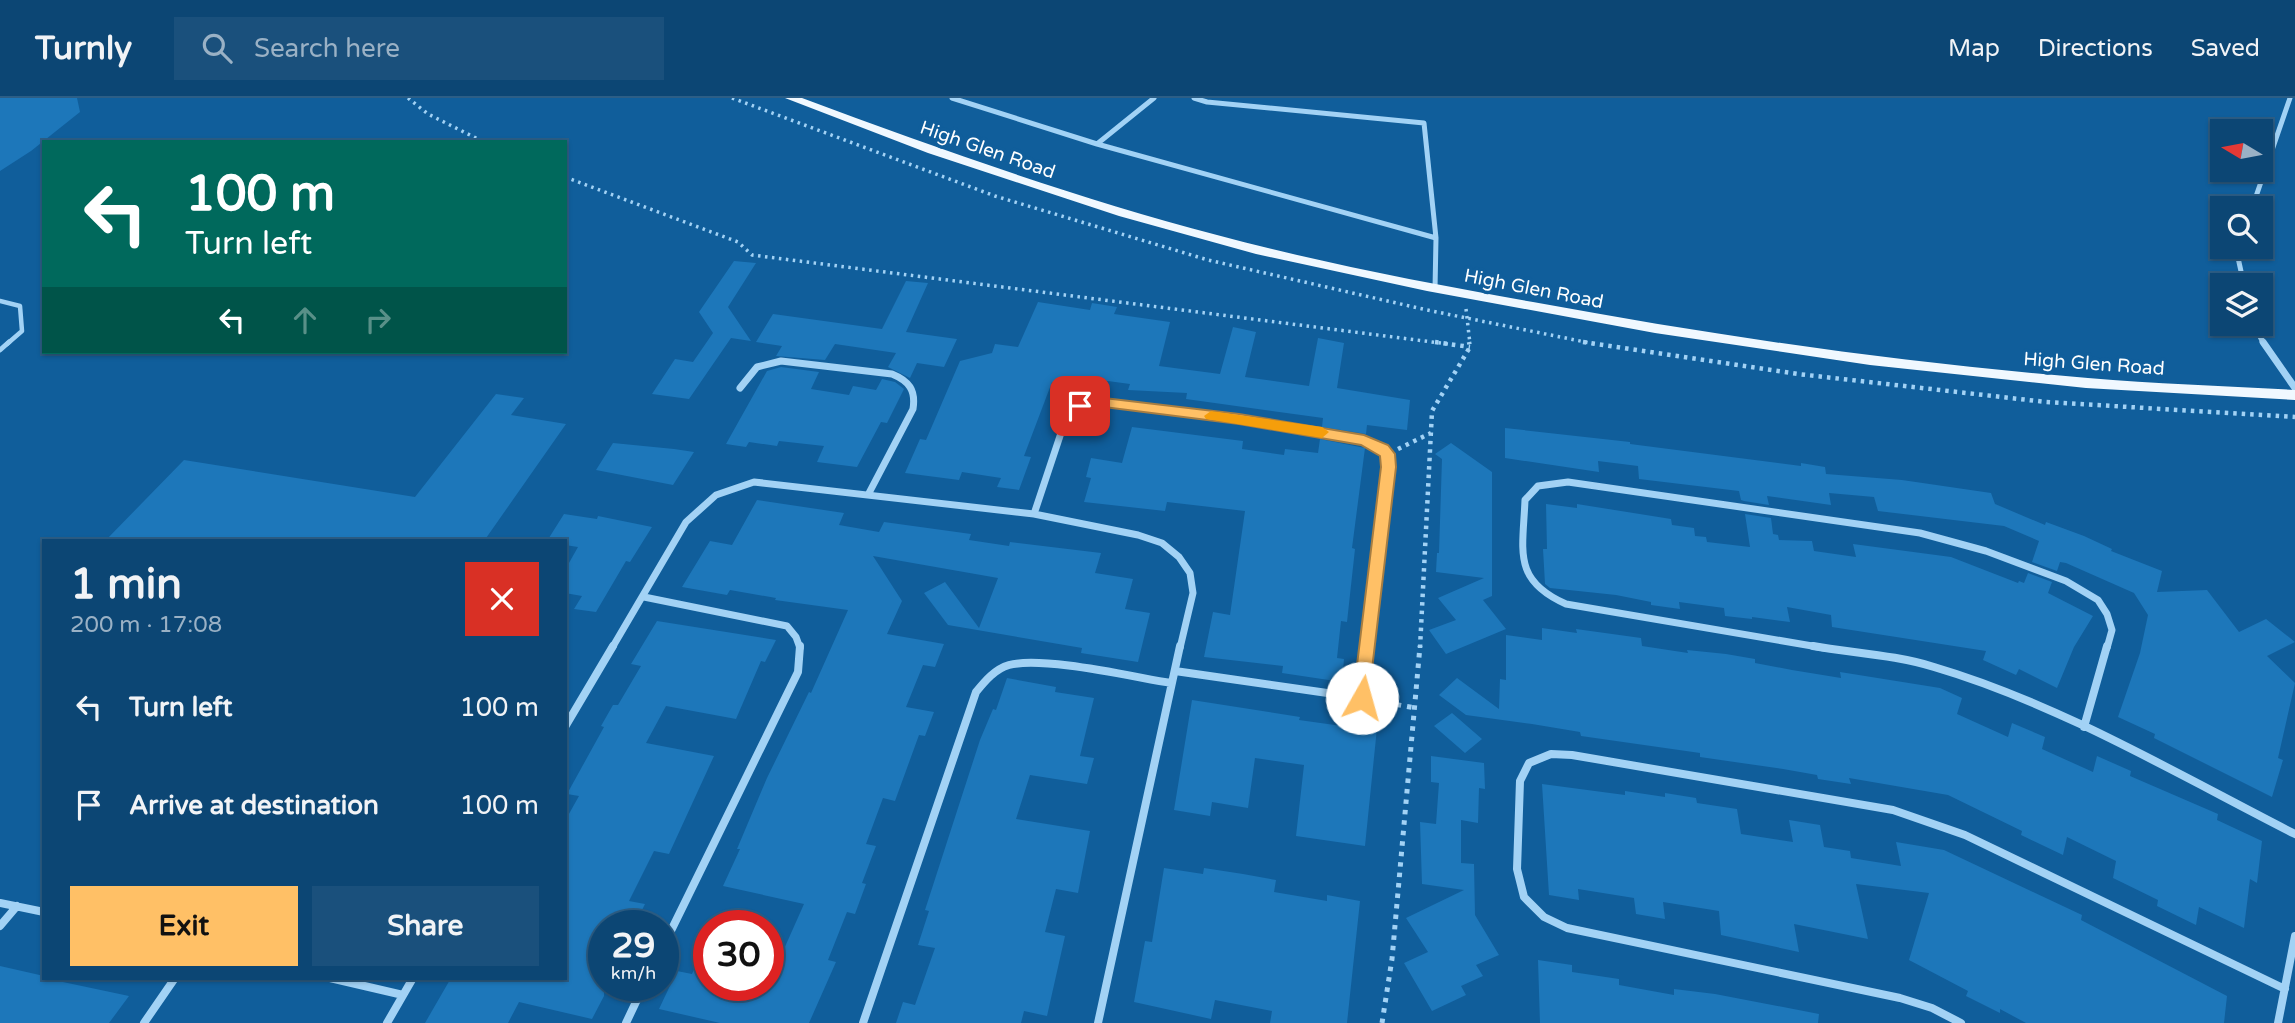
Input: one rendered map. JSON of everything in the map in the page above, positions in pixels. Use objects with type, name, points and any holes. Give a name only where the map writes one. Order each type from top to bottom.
[{"type":"main road","name":"High Glen Road","points":[[791,98],[1010,178],[1172,228],[1464,295],[1609,322],[1845,358],[2087,383],[2295,395]]},
{"type":"street","points":[[952,98],[1097,144],[1436,238]]},
{"type":"street","points":[[1097,144],[1154,98]]},
{"type":"street","points":[[1194,98],[1207,102],[1424,123],[1436,238],[1435,289]]},
{"type":"street","points":[[2256,196],[2290,98]]},
{"type":"street","points":[[2258,336],[2295,388]]},
{"type":"street","points":[[740,388],[757,367],[781,361],[892,374],[904,378],[913,386],[916,397],[913,409],[869,494]]},
{"type":"street","points":[[1034,514],[1064,425],[1072,412],[1090,403],[1126,405],[1300,428],[1364,440],[1388,454],[1362,698],[1175,671]]},
{"type":"street","points":[[567,724],[686,523],[704,501],[729,488],[754,482],[1034,514],[1162,542],[1179,557],[1190,573],[1193,593],[1098,1023]]},
{"type":"street","points":[[2084,727],[2112,629],[2109,616],[2097,599],[2080,587],[1975,548],[1920,533],[1568,482],[1539,484],[1530,491],[1525,500],[1525,565],[1530,584],[1546,597],[1566,604],[1932,666],[1976,680],[2084,727],[2295,834]]},
{"type":"street","points":[[644,597],[787,626],[798,637],[803,652],[797,672],[679,914]]},
{"type":"street","points":[[863,1023],[976,692],[989,676],[1011,664],[1038,664],[1171,683]]},
{"type":"street","points":[[1961,1023],[1932,1008],[1900,998],[1567,928],[1544,917],[1524,897],[1517,869],[1520,781],[1529,763],[1551,754],[1572,755],[1893,810],[1965,835],[2285,989]]},
{"type":"street","points":[[0,903],[42,912]]},
{"type":"street","points":[[0,926],[17,906]]},
{"type":"street","points":[[2278,1023],[2295,936]]},
{"type":"street","points":[[144,1023],[174,980]]},
{"type":"street","points":[[339,980],[403,995]]},
{"type":"street","points":[[387,1023],[412,980]]},
{"type":"street","points":[[626,1023],[636,1001]]},
{"type":"lane","points":[[0,301],[20,306],[22,331],[0,350]]},
{"type":"path","points":[[408,98],[428,114],[480,140]]},
{"type":"path","points":[[567,178],[738,242],[752,255],[1107,301],[1257,317],[1470,347]]},
{"type":"path","points":[[1382,1023],[1392,960],[1416,708],[1432,411],[1470,347],[1464,295]]},
{"type":"path","points":[[1665,355],[1798,374],[2046,402],[2295,417]]},
{"type":"path","points":[[1388,454],[1432,433]]},
{"type":"path","points":[[1362,698],[1416,708]]},
{"type":"building","points":[[0,98],[77,98],[80,112],[31,151],[0,171]]},
{"type":"building","points":[[734,261],[756,263],[728,307],[751,341],[731,338],[689,399],[652,394],[675,359],[693,362],[713,333],[699,312]]},
{"type":"building","points":[[906,281],[928,283],[906,332],[957,339],[944,367],[917,363],[910,378],[888,367],[896,353],[835,344],[825,360],[776,356],[782,346],[756,342],[773,314],[882,329]]},
{"type":"building","points":[[1038,302],[1090,310],[1092,303],[1117,307],[1114,314],[1170,322],[1159,366],[1220,374],[1233,327],[1256,332],[1245,377],[1309,386],[1318,338],[1344,343],[1337,388],[1410,400],[1407,430],[1367,425],[1366,434],[1322,427],[1323,418],[1186,399],[1187,393],[1128,390],[1130,384],[1093,379],[1090,387],[1052,382],[1024,456],[1031,457],[1019,490],[997,487],[1001,478],[962,472],[959,480],[905,473],[920,439],[926,440],[960,361],[992,353],[995,344],[1018,347]]},
{"type":"building","points":[[781,367],[819,372],[811,389],[849,395],[853,386],[876,390],[882,379],[895,382],[904,389],[887,423],[881,422],[857,467],[817,462],[824,446],[779,441],[777,446],[749,442],[746,447],[726,444],[767,371]]},
{"type":"building","points":[[496,394],[524,398],[511,415],[566,424],[485,539],[107,539],[184,460],[415,497]]},
{"type":"building","points":[[1132,427],[1243,441],[1242,449],[1284,455],[1285,449],[1318,453],[1320,439],[1365,448],[1352,548],[1355,549],[1347,622],[1341,621],[1337,658],[1344,659],[1342,682],[1282,673],[1283,666],[1204,657],[1213,612],[1230,615],[1245,511],[1167,502],[1165,511],[1084,502],[1091,478],[1086,477],[1091,458],[1122,463]]},
{"type":"building","points":[[1505,428],[1801,466],[1801,463],[1825,467],[1826,474],[1902,480],[1991,493],[1995,504],[2045,525],[2046,522],[2084,536],[2112,549],[2111,551],[2162,571],[2157,592],[2207,590],[2239,632],[2266,619],[2295,642],[2267,656],[2295,683],[2278,758],[2283,760],[2272,797],[2118,717],[2140,653],[2148,615],[2134,593],[2066,563],[2060,562],[2057,571],[2032,562],[2039,541],[2004,526],[1878,511],[1874,497],[1829,493],[1831,505],[1767,496],[1769,505],[1741,500],[1739,491],[1639,479],[1638,466],[1598,461],[1599,472],[1505,458]]},
{"type":"building","points":[[613,443],[694,452],[673,485],[596,470]]},
{"type":"building","points":[[1451,443],[1492,472],[1492,596],[1483,600],[1506,629],[1446,654],[1429,630],[1456,620],[1438,598],[1484,578],[1436,572],[1442,459],[1435,454]]},
{"type":"building","points":[[757,500],[844,513],[839,525],[879,532],[884,522],[971,534],[969,540],[1009,546],[1010,542],[1101,553],[1095,573],[1133,579],[1125,609],[1150,613],[1138,662],[1081,653],[1082,648],[948,625],[924,593],[945,582],[979,628],[998,578],[873,556],[902,601],[887,634],[944,644],[935,667],[923,665],[906,707],[934,712],[925,736],[919,735],[895,801],[883,798],[866,844],[876,846],[862,883],[866,884],[855,914],[847,912],[828,960],[836,962],[809,1023],[720,1023],[659,1009],[663,1001],[679,1001],[679,971],[692,974],[693,972],[693,1001],[784,1001],[784,949],[804,904],[723,886],[767,778],[809,692],[811,693],[848,610],[775,600],[776,598],[730,590],[727,595],[682,587],[710,541],[732,545]]},
{"type":"building","points":[[1546,504],[1577,508],[1577,504],[1671,519],[1672,525],[1694,528],[1695,536],[1706,537],[1707,542],[1750,547],[1745,514],[1771,518],[1773,534],[1778,535],[1779,540],[1812,541],[1814,551],[1856,557],[1853,544],[1951,557],[2018,583],[2024,583],[2028,573],[2052,582],[2048,593],[2093,616],[2074,647],[2057,688],[2019,669],[2016,675],[1983,660],[1986,651],[1832,627],[1831,615],[1787,607],[1790,622],[1752,619],[1725,616],[1724,608],[1679,602],[1680,609],[1651,605],[1651,602],[1616,595],[1550,588],[1545,584],[1543,549],[1547,549]]},
{"type":"building","points":[[564,514],[597,519],[598,516],[652,527],[630,562],[626,561],[596,612],[574,609],[582,596],[567,593],[567,566],[578,547],[567,545],[567,539],[548,539]]},
{"type":"building","points":[[657,621],[776,640],[765,662],[761,661],[736,719],[666,706],[646,743],[714,756],[669,854],[654,851],[629,901],[645,904],[642,910],[588,910],[588,1001],[601,1001],[592,1019],[519,1002],[508,1023],[425,1023],[450,980],[567,980],[567,817],[579,796],[567,794],[604,727],[601,726],[613,705],[618,705],[641,666],[631,664]]},
{"type":"building","points":[[1542,628],[1577,633],[1576,629],[1641,638],[1642,646],[1688,653],[1687,650],[1726,654],[1755,659],[1755,663],[1841,678],[1840,672],[1940,688],[1962,698],[1957,714],[2008,737],[2012,723],[2045,737],[2042,749],[2093,772],[2097,756],[2131,771],[2130,776],[2218,814],[2217,820],[2262,841],[2257,883],[2250,879],[2244,928],[2199,907],[2196,925],[2157,906],[2158,900],[2113,878],[2116,861],[2067,837],[2063,855],[2021,835],[2022,831],[1948,795],[1849,778],[1851,784],[1818,779],[1817,775],[1700,757],[1700,753],[1581,736],[1580,732],[1466,715],[1439,695],[1457,678],[1499,709],[1500,679],[1506,680],[1506,635],[1542,640]]},
{"type":"building","points":[[1007,678],[1056,687],[1055,692],[1094,698],[1080,756],[1094,758],[1087,784],[1030,775],[1016,819],[1090,831],[1078,893],[1056,889],[1045,932],[1065,936],[1047,1016],[1024,1011],[1021,1023],[896,1023],[903,1002],[915,1005],[935,948],[918,945],[929,911],[925,910],[980,740],[993,709],[996,710]]},
{"type":"building","points":[[1192,700],[1300,717],[1299,720],[1377,728],[1365,846],[1296,836],[1304,765],[1255,758],[1248,808],[1212,802],[1210,816],[1174,810]]},
{"type":"building","points":[[1452,713],[1482,739],[1465,753],[1434,726]]},
{"type":"building","points":[[1431,756],[1484,763],[1485,789],[1479,788],[1478,823],[1461,820],[1461,863],[1474,864],[1475,915],[1499,955],[1476,965],[1483,976],[1461,986],[1466,995],[1432,1011],[1404,963],[1428,952],[1406,918],[1464,890],[1422,884],[1420,822],[1436,824],[1439,783],[1431,782]]},
{"type":"building","points":[[1542,784],[1625,795],[1625,791],[1696,798],[1697,803],[1737,809],[1741,834],[1793,842],[1789,820],[1820,825],[1824,847],[1850,851],[1851,858],[1901,866],[1896,842],[1944,850],[2082,915],[2081,920],[2227,996],[2224,1023],[2026,1023],[2000,1009],[2000,1013],[1966,996],[1968,991],[1909,960],[1929,893],[1856,884],[1868,939],[1794,924],[1799,952],[1721,935],[1719,911],[1663,902],[1665,919],[1636,914],[1634,898],[1578,889],[1579,900],[1549,895]]},
{"type":"building","points":[[1164,868],[1203,874],[1204,868],[1243,874],[1276,880],[1274,892],[1327,901],[1327,895],[1360,901],[1347,1023],[1270,1023],[1272,1011],[1215,1000],[1211,1019],[1134,1002],[1145,941],[1152,942]]},
{"type":"building","points":[[1538,960],[1572,965],[1572,972],[1619,979],[1619,985],[1674,995],[1674,989],[1715,994],[1819,1014],[1818,1023],[1540,1023]]},
{"type":"building","points":[[0,966],[42,976],[42,980],[129,996],[109,1023],[0,1023]]},
{"type":"slow traffic","points":[[1211,416],[1322,432]]},
{"type":"route","points":[[1080,406],[1104,402],[1300,428],[1364,440],[1388,454],[1389,467],[1362,698]]}]
